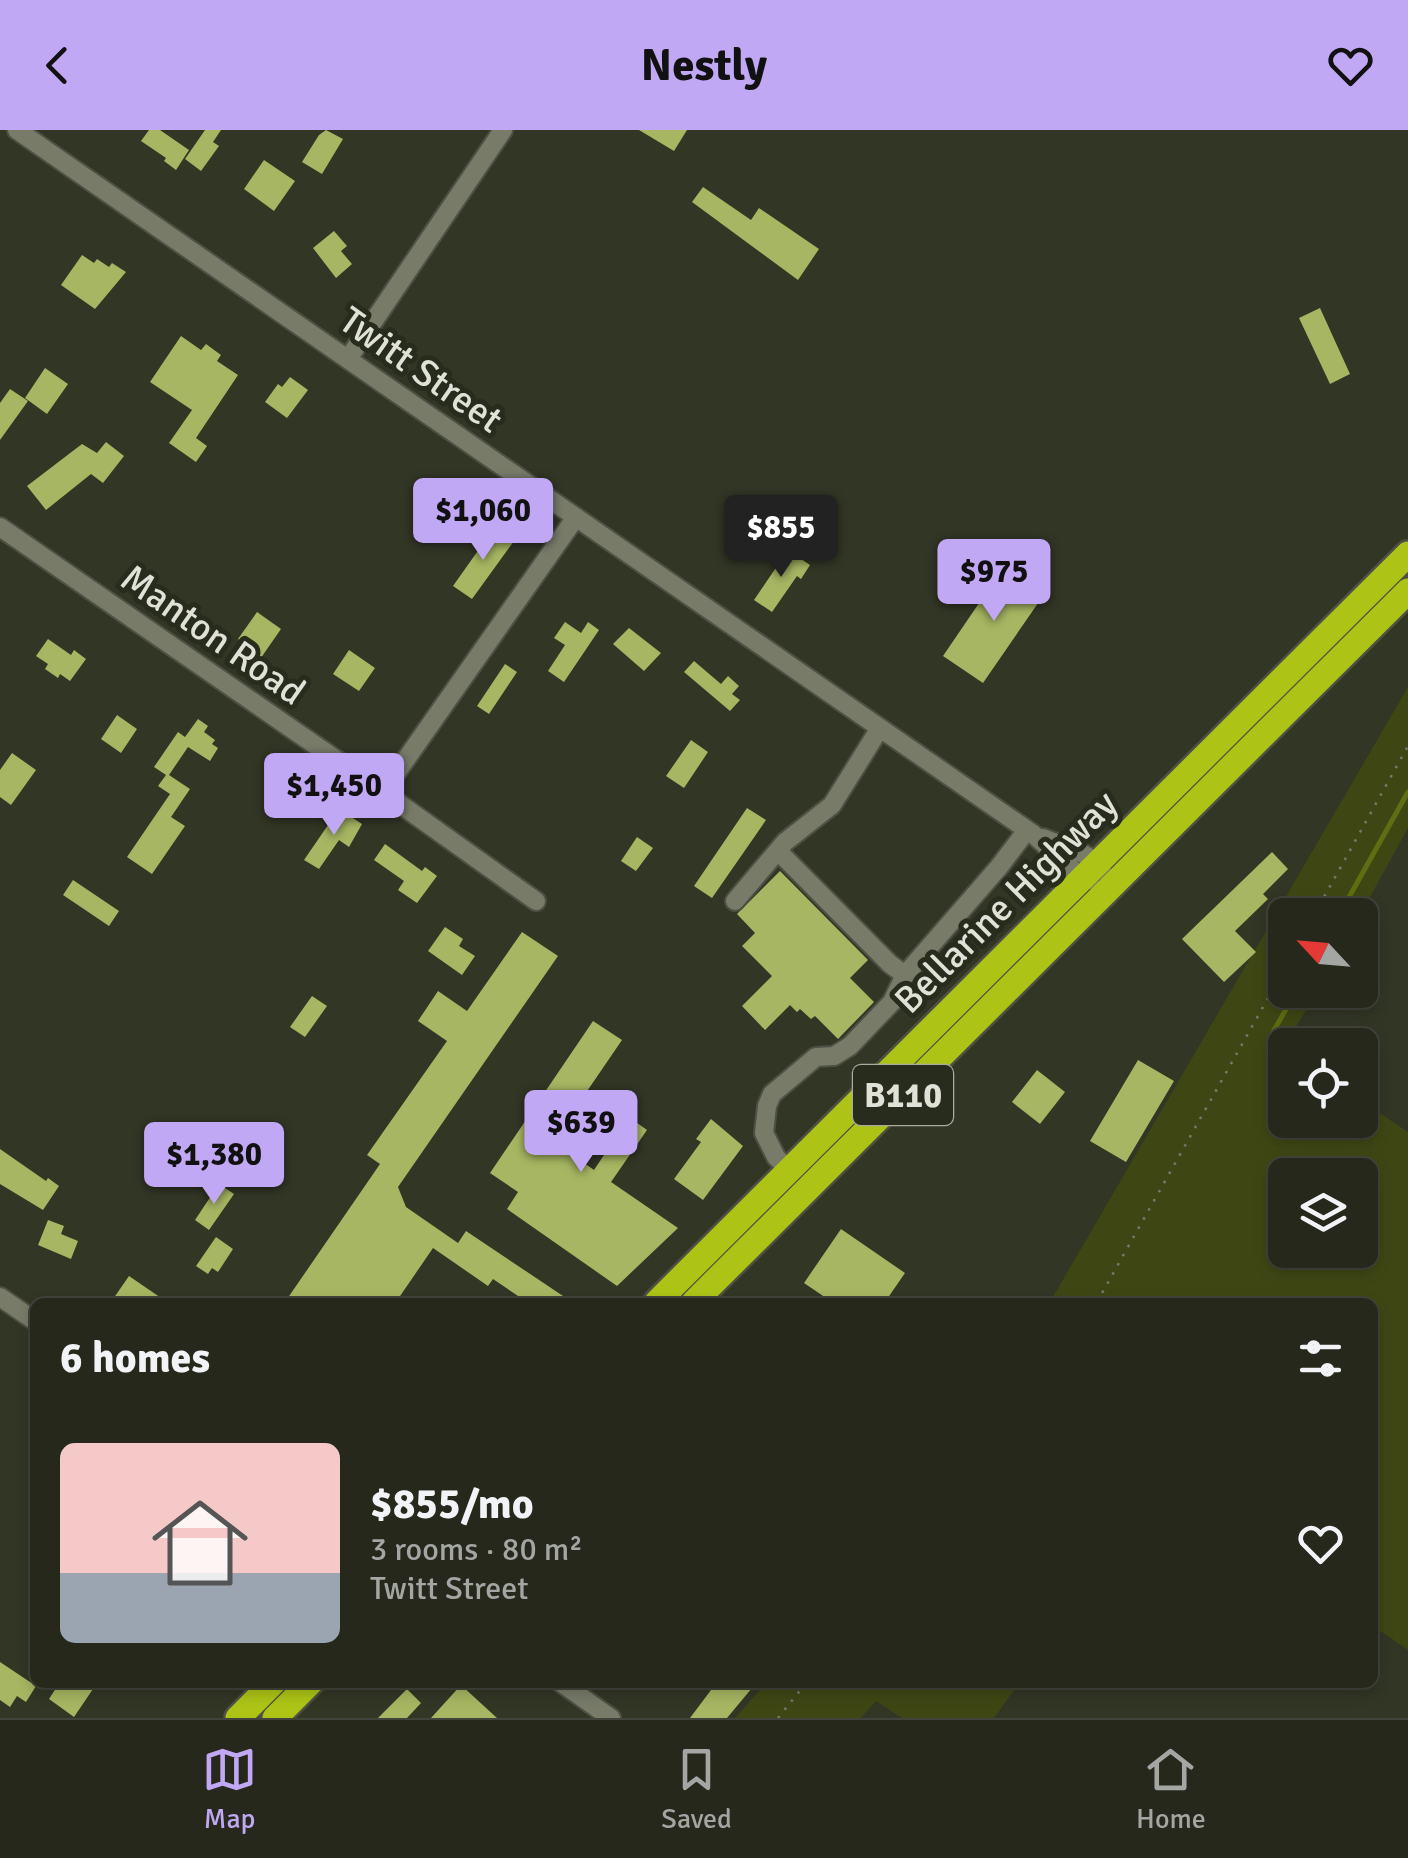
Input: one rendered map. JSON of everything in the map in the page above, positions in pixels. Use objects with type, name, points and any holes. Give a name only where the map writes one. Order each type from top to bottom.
[{"type":"highway","name":"Bellarine Highway","points":[[661,1298],[1408,554]]},
{"type":"highway","name":"Bellarine Highway","points":[[698,1298],[1408,591]]},
{"type":"highway","points":[[238,1718],[268,1688]]},
{"type":"highway","points":[[275,1718],[305,1688]]},
{"type":"street","name":"Twitt Street","points":[[17,130],[1110,886]]},
{"type":"street","points":[[348,358],[503,130]]},
{"type":"street","points":[[384,792],[576,516]]},
{"type":"street","name":"Manton Road","points":[[0,527],[536,902]]},
{"type":"street","points":[[735,901],[778,852],[832,805],[880,728]]},
{"type":"street","points":[[790,1171],[776,1157],[764,1134],[766,1106],[772,1094],[816,1056],[834,1056],[850,1046],[892,1002],[905,975],[1030,832]]},
{"type":"street","points":[[778,852],[905,975]]},
{"type":"street","points":[[0,1297],[30,1318]]},
{"type":"street","points":[[568,1688],[611,1718]]},
{"type":"path","points":[[1323,898],[1408,746]]},
{"type":"path","points":[[1098,1298],[1268,998]]},
{"type":"path","points":[[778,1718],[802,1688]]},
{"type":"green space","points":[[1408,687],[1408,828],[1369,898],[1285,898]]},
{"type":"green space","points":[[1268,928],[1268,1008],[1307,1008],[1295,1028],[1268,1028],[1268,1138],[1378,1138],[1378,1112],[1408,1132],[1408,1650],[1378,1629],[1378,1298],[1052,1298]]},
{"type":"green space","points":[[761,1688],[1015,1688],[994,1718],[902,1718],[876,1701],[861,1718],[735,1718]]},
{"type":"building","points":[[149,130],[160,130],[189,150],[176,170],[141,141]]},
{"type":"building","points":[[205,130],[221,130],[213,142],[219,146],[201,171],[185,159]]},
{"type":"building","points":[[326,130],[343,139],[322,174],[302,162]]},
{"type":"building","points":[[639,130],[687,130],[674,151]]},
{"type":"building","points":[[264,160],[295,181],[274,211],[244,189]]},
{"type":"building","points":[[703,187],[751,220],[759,208],[819,249],[798,280],[692,202]]},
{"type":"building","points":[[334,231],[347,246],[341,251],[352,264],[336,278],[313,248]]},
{"type":"building","points":[[82,255],[109,267],[112,263],[126,272],[95,309],[61,285]]},
{"type":"building","points":[[1320,308],[1350,374],[1330,384],[1299,318]]},
{"type":"building","points":[[181,336],[201,350],[206,344],[221,355],[217,361],[238,375],[196,438],[207,446],[196,462],[169,443],[192,410],[150,382]]},
{"type":"building","points":[[45,368],[68,384],[47,414],[25,398]]},
{"type":"building","points":[[290,377],[308,390],[287,418],[265,402],[278,384],[282,387]]},
{"type":"building","points":[[10,389],[28,401],[0,440],[0,403]]},
{"type":"building","points":[[106,442],[124,456],[103,483],[91,474],[46,510],[27,486],[82,444],[97,453]]},
{"type":"building","points":[[494,528],[514,541],[472,599],[453,586]]},
{"type":"building","points":[[788,550],[810,565],[801,579],[797,576],[772,612],[754,600]]},
{"type":"building","points":[[1005,565],[1045,593],[983,683],[943,656]]},
{"type":"building","points":[[257,612],[281,629],[256,665],[240,649],[244,643],[238,639]]},
{"type":"building","points":[[565,622],[581,633],[588,622],[599,630],[564,682],[548,671],[565,645],[554,638]]},
{"type":"building","points":[[629,628],[661,653],[644,671],[613,644]]},
{"type":"building","points":[[48,639],[71,655],[74,650],[86,659],[70,681],[45,669],[48,664],[36,656]]},
{"type":"building","points":[[349,650],[375,668],[359,691],[333,674]]},
{"type":"building","points":[[694,661],[721,684],[728,676],[739,686],[732,694],[740,700],[730,711],[684,672]]},
{"type":"building","points":[[505,664],[517,672],[489,714],[477,706]]},
{"type":"building","points":[[117,715],[137,729],[121,753],[101,739]]},
{"type":"building","points":[[198,719],[208,726],[204,732],[215,740],[212,744],[218,748],[210,761],[188,747],[169,775],[190,789],[171,817],[185,826],[152,874],[127,857],[170,794],[158,786],[166,775],[154,767],[178,732],[185,737]]},
{"type":"building","points":[[691,740],[708,752],[684,788],[666,776]]},
{"type":"building","points":[[12,753],[36,770],[11,805],[0,797],[0,770]]},
{"type":"building","points":[[290,776],[313,787],[297,811],[268,791],[277,778],[285,784]]},
{"type":"building","points":[[747,808],[766,820],[712,898],[694,886]]},
{"type":"building","points":[[339,809],[362,824],[349,847],[339,840],[319,869],[304,860]]},
{"type":"building","points":[[637,837],[653,848],[636,871],[621,861]]},
{"type":"building","points":[[385,844],[422,871],[425,867],[437,876],[417,903],[398,890],[404,881],[374,860]]},
{"type":"building","points":[[1272,852],[1288,869],[1263,894],[1268,899],[1235,931],[1256,952],[1224,982],[1182,939]]},
{"type":"building","points":[[780,871],[868,960],[850,978],[874,1002],[838,1039],[815,1016],[811,1019],[790,1005],[765,1030],[742,1006],[772,976],[742,946],[755,933],[737,914]]},
{"type":"building","points":[[73,880],[119,911],[109,926],[63,895]]},
{"type":"building","points":[[445,927],[463,939],[459,946],[475,956],[462,975],[428,951]]},
{"type":"building","points":[[522,932],[558,956],[398,1187],[406,1207],[458,1243],[466,1231],[566,1298],[521,1298],[493,1279],[488,1286],[433,1248],[399,1298],[288,1298],[380,1164],[367,1155],[447,1041],[418,1021],[438,991],[467,1011]]},
{"type":"building","points":[[312,996],[327,1006],[305,1037],[290,1027]]},
{"type":"building","points":[[593,1021],[622,1040],[553,1141],[594,1170],[618,1134],[608,1127],[619,1110],[647,1130],[611,1182],[678,1228],[617,1286],[507,1209],[518,1192],[490,1173]]},
{"type":"building","points":[[1138,1060],[1174,1081],[1126,1162],[1090,1141]]},
{"type":"building","points":[[1037,1070],[1065,1092],[1040,1124],[1012,1102]]},
{"type":"building","points":[[711,1119],[743,1146],[703,1200],[674,1179],[701,1142],[696,1139]]},
{"type":"building","points":[[0,1149],[59,1186],[43,1210],[0,1184]]},
{"type":"building","points":[[219,1184],[234,1194],[209,1230],[195,1220]]},
{"type":"building","points":[[48,1220],[64,1226],[61,1234],[78,1241],[71,1259],[38,1245]]},
{"type":"building","points":[[841,1229],[905,1273],[888,1298],[826,1298],[804,1283]]},
{"type":"building","points":[[216,1237],[233,1249],[218,1272],[212,1268],[208,1274],[196,1266]]},
{"type":"building","points":[[129,1276],[161,1298],[114,1298]]},
{"type":"building","points":[[0,1662],[35,1688],[26,1702],[17,1696],[10,1707],[0,1700]]},
{"type":"building","points":[[56,1688],[93,1689],[74,1717],[49,1699]]},
{"type":"building","points":[[458,1688],[464,1688],[497,1718],[431,1718]]},
{"type":"building","points":[[712,1688],[752,1688],[727,1718],[690,1718]]},
{"type":"building","points":[[407,1689],[421,1703],[407,1718],[378,1718]]},
{"type":"waterway","points":[[1349,898],[1408,792]]},
{"type":"waterway","points":[[1275,1028],[1287,1008]]}]
